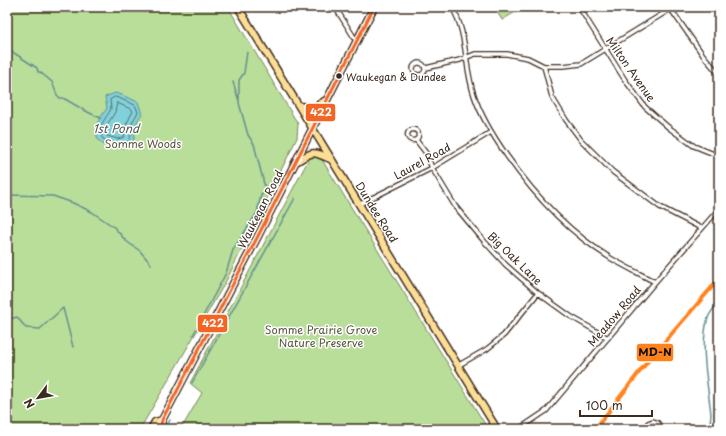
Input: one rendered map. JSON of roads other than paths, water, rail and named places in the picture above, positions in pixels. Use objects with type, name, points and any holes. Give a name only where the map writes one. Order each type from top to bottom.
[{"type":"main road","name":"Dundee Road","points":[[238,7],[497,429]]},
{"type":"main road","name":"Waukegan Road","points":[[160,429],[162,420],[374,7]]},
{"type":"main road","points":[[300,106],[313,108],[328,99]]},
{"type":"main road","points":[[295,163],[309,153],[316,152],[333,161]]},
{"type":"main road","name":"Waukegan Road","points":[[151,429],[155,422],[162,420]]},
{"type":"street","points":[[335,7],[356,42]]},
{"type":"street","points":[[452,7],[459,20],[473,94],[480,112],[491,132],[524,181],[552,211],[581,237],[611,259],[655,282]]},
{"type":"street","name":"Milton Avenue","points":[[579,7],[625,80],[645,107],[668,127],[694,146],[719,156]]},
{"type":"street","points":[[426,68],[460,60],[475,54],[508,54],[528,58],[544,66],[581,64],[606,50],[671,8],[702,55],[719,74]]},
{"type":"street","points":[[544,66],[552,97],[566,120],[581,140],[613,172],[660,207],[701,228]]},
{"type":"street","name":"Laurel Road","points":[[360,204],[432,168],[491,132]]},
{"type":"street","name":"Big Oak Lane","points":[[416,140],[426,152],[432,168],[455,206],[484,242],[506,265],[538,293],[570,316],[608,338]]},
{"type":"street","name":"Meadow Road","points":[[519,429],[546,411],[701,228],[719,209]]},
{"type":"street","points":[[458,365],[487,349],[504,335],[538,293]]},
{"type":"street","points":[[645,429],[648,423],[653,421],[658,422],[662,429]]},
{"type":"water","name":"1st Pond","points":[[115,93],[138,102],[142,114],[136,123],[133,141],[127,147],[119,148],[106,146],[98,139],[98,122],[107,108],[105,97]]},
{"type":"waterway","points":[[7,51],[11,51],[37,68],[38,72],[52,82],[57,95],[60,98],[63,98],[101,118]]},
{"type":"waterway","points":[[193,335],[226,273],[233,250],[257,213],[261,195],[266,192],[254,144],[248,135],[239,103],[239,80],[244,73],[247,52]]},
{"type":"waterway","points":[[233,82],[239,101]]},
{"type":"waterway","points":[[7,195],[53,196],[92,212],[114,227],[126,241],[140,251],[151,264]]},
{"type":"waterway","points":[[192,383],[295,198]]},
{"type":"waterway","points":[[707,429],[710,423],[711,414],[704,355],[705,332],[709,316],[719,303]]},
{"type":"waterway","points":[[7,320],[17,317],[26,328],[40,329],[63,308],[73,347]]},
{"type":"waterway","points":[[165,429],[170,420]]},
{"type":"place","name":"Waukegan & Dundee","points":[[339,76]]},
{"type":"park label","name":"Somme Woods","points":[[143,143]]},
{"type":"park label","name":"Somme Prairie Grove Nature Preserve","points":[[321,335]]}]
